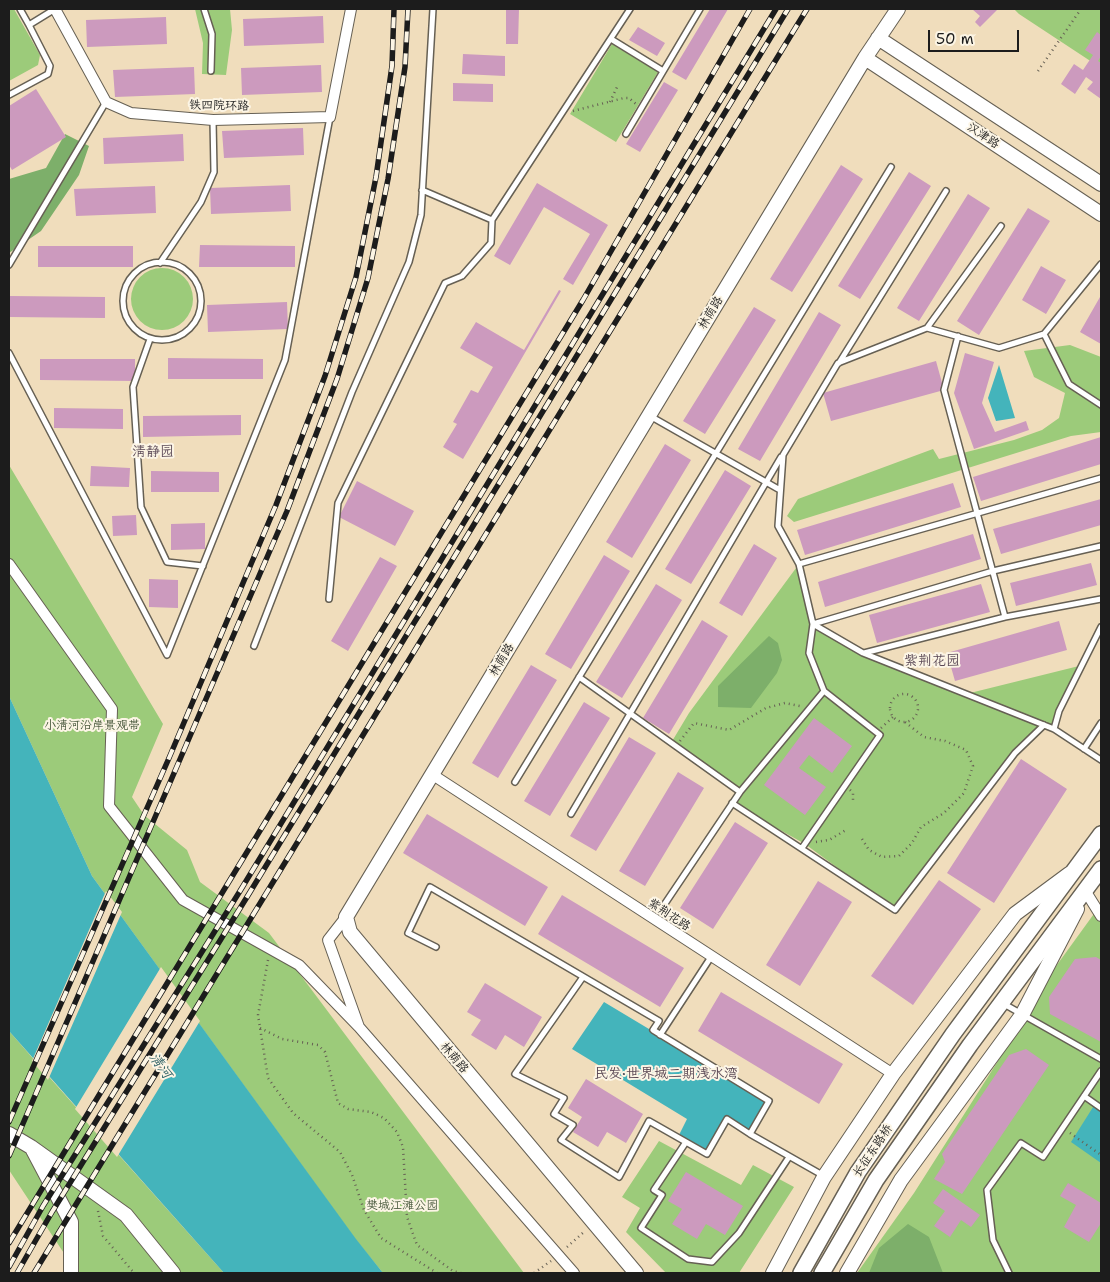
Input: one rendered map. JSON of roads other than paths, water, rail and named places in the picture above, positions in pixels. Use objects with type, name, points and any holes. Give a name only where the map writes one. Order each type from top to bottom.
[{"type":"main road","name":"长征东路桥","points":[[802,1273],[858,1172],[953,1034],[1080,866],[1101,834]]},
{"type":"main road","name":"长征东路桥","points":[[822,1273],[876,1180],[970,1045],[1086,892],[1101,869]]},
{"type":"street","points":[[55,9],[106,102]]},
{"type":"street","points":[[330,117],[351,9]]},
{"type":"street","name":"林荫路","points":[[636,1273],[350,932],[346,916],[865,58],[898,9]]},
{"type":"street","name":"汉津路","points":[[878,38],[1101,184]]},
{"type":"street","name":"汉津路","points":[[865,58],[1101,214]]},
{"type":"street","name":"铁四院环路","points":[[106,102],[131,113],[214,120],[330,117]]},
{"type":"street","points":[[9,564],[112,708],[109,806],[183,900],[299,965],[358,1027],[574,1273]]},
{"type":"street","name":"紫荆花路","points":[[433,775],[893,1074]]},
{"type":"street","points":[[773,1273],[824,1177],[893,1074],[1015,914],[1080,866]]},
{"type":"street","points":[[1086,892],[1101,916]]},
{"type":"street","points":[[848,1273],[901,1180],[1022,1014],[1086,892]]},
{"type":"street","points":[[346,916],[328,940],[358,1027]]},
{"type":"street","points":[[9,1134],[31,1147],[126,1215],[173,1273]]},
{"type":"street","points":[[31,1147],[71,1222],[71,1273]]},
{"type":"lane","points":[[9,95],[48,74],[50,66],[20,9]]},
{"type":"lane","points":[[29,25],[55,9]]},
{"type":"lane","points":[[204,9],[212,34],[211,71]]},
{"type":"lane","points":[[254,646],[352,392],[409,262],[421,215],[433,9]]},
{"type":"lane","points":[[329,599],[338,503],[445,283],[462,276],[491,243],[492,220],[630,9]]},
{"type":"lane","points":[[626,134],[700,9]]},
{"type":"lane","points":[[611,39],[663,71]]},
{"type":"lane","points":[[9,266],[106,102]]},
{"type":"lane","points":[[9,353],[167,655],[286,360],[330,117]]},
{"type":"lane","points":[[160,262],[201,202],[214,172],[214,120]]},
{"type":"lane","points":[[515,782],[891,167]]},
{"type":"lane","points":[[422,190],[492,220]]},
{"type":"lane","points":[[571,814],[782,455],[946,191]]},
{"type":"lane","points":[[838,363],[928,328],[1001,226]]},
{"type":"lane","points":[[160,262],[178,266],[193,277],[199,288],[200,312],[195,323],[176,338],[164,340],[150,338],[138,332],[129,322],[124,310],[123,296],[128,283],[136,273],[147,265],[160,262]]},
{"type":"lane","points":[[928,328],[999,348],[1044,334],[1101,264]]},
{"type":"lane","points":[[1044,334],[1069,384],[1101,405]]},
{"type":"lane","points":[[958,336],[944,390],[1005,617]]},
{"type":"lane","points":[[150,338],[133,387],[141,507],[167,562],[203,566]]},
{"type":"lane","points":[[649,415],[780,490]]},
{"type":"lane","points":[[782,455],[778,526],[799,564],[814,624],[809,653],[824,691],[880,735],[804,846]]},
{"type":"lane","points":[[799,564],[1101,478]]},
{"type":"lane","points":[[814,624],[993,571],[1101,546]]},
{"type":"lane","points":[[864,654],[1005,617],[1101,599]]},
{"type":"lane","points":[[814,624],[864,654],[1054,729],[1101,760]]},
{"type":"lane","points":[[1054,729],[1059,711],[1101,627]]},
{"type":"lane","points":[[579,677],[740,792]]},
{"type":"lane","points":[[660,911],[740,792],[824,691]]},
{"type":"lane","points":[[1084,749],[1101,723]]},
{"type":"lane","points":[[732,803],[804,846],[895,910],[1015,752],[1044,725]]},
{"type":"lane","points":[[436,947],[408,933],[430,887],[659,1021],[652,1030],[769,1101],[750,1134]]},
{"type":"lane","points":[[660,1035],[711,957]]},
{"type":"lane","points":[[583,977],[515,1074],[564,1098],[554,1114],[573,1125],[562,1140],[618,1177],[649,1121],[707,1154],[727,1119],[824,1177]]},
{"type":"lane","points":[[1002,1003],[1101,1059]]},
{"type":"lane","points":[[1008,1273],[993,1240],[987,1190],[1020,1143],[1043,1157],[1101,1071]]},
{"type":"lane","points":[[1084,1096],[1101,1108]]},
{"type":"lane","points":[[686,1142],[654,1190],[662,1195],[641,1228],[688,1259],[712,1262],[739,1233],[789,1157]]},
{"type":"water","points":[[999,365],[1015,418],[996,421],[988,398]]},
{"type":"water","name":"清河","points":[[9,696],[92,876],[356,1239],[383,1273],[224,1273],[9,1031]]},
{"type":"water","points":[[604,1002],[769,1101],[750,1134],[727,1119],[707,1154],[678,1137],[687,1119],[572,1049]]},
{"type":"water","points":[[1095,1104],[1101,1108],[1101,1163],[1071,1142]]},
{"type":"railway","points":[[9,1122],[169,758],[276,505],[325,376],[356,277],[376,177],[392,66],[394,9]]},
{"type":"railway","points":[[9,1156],[287,511],[337,379],[368,278],[388,179],[405,67],[408,9]]},
{"type":"railway","points":[[9,1243],[583,300],[750,9]]},
{"type":"railway","points":[[9,1267],[43,1206],[240,891],[776,9]]},
{"type":"railway","points":[[17,1273],[52,1212],[247,897],[788,9]]},
{"type":"railway","points":[[34,1273],[807,9]]},
{"type":"district","name":"清静园","points":[[153,452]]},
{"type":"district","name":"紫荆花园","points":[[932,661]]},
{"type":"district","name":"民发·世界城二期浅水湾","points":[[666,1074]]},
{"type":"park label","name":"小清河沿岸景观带","points":[[92,726]]},
{"type":"park label","name":"樊城江滩公园","points":[[402,1206]]}]
